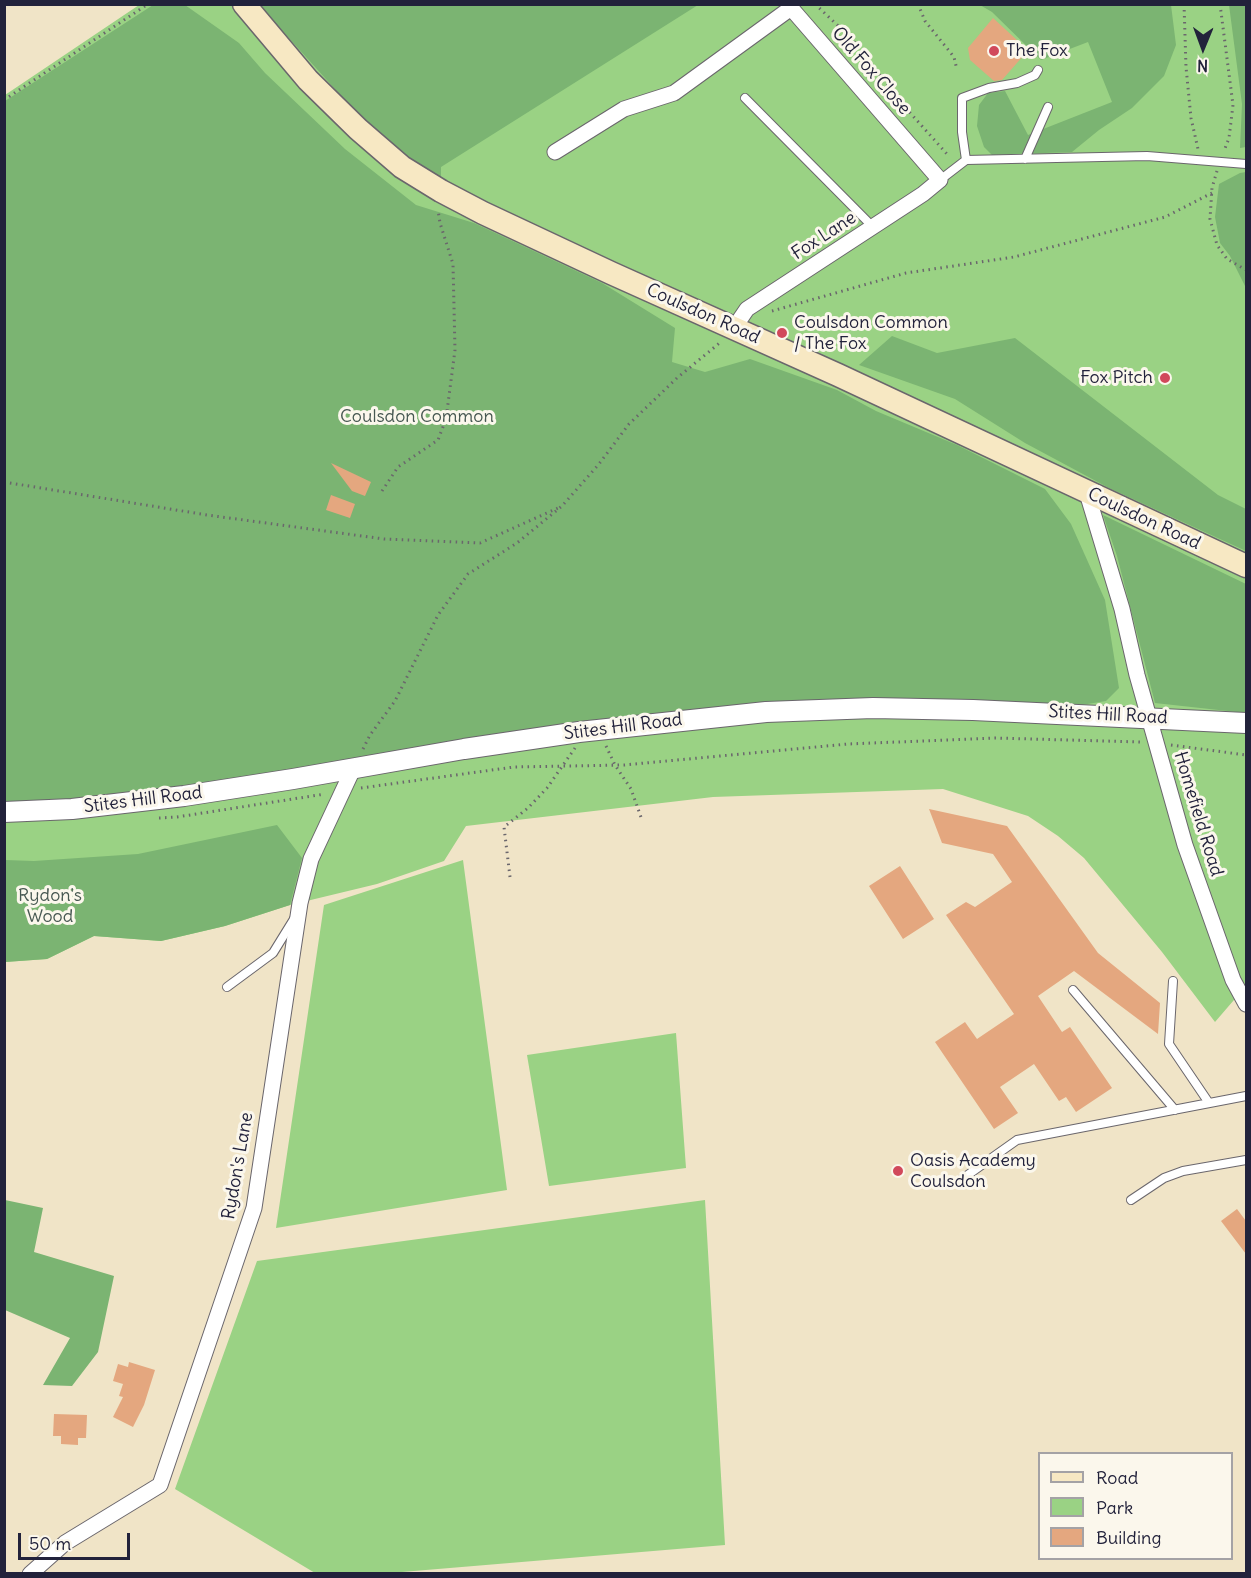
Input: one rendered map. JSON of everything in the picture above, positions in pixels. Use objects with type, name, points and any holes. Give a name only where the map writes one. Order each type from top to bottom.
[{"type":"main road","name":"Coulsdon Road","points":[[244,4],[308,80],[358,129],[402,167],[441,191],[590,263],[1246,566]]},
{"type":"street","name":"Old Fox Close","points":[[555,152],[624,109],[674,93],[791,8],[940,180]]},
{"type":"street","name":"Fox Lane","points":[[734,328],[747,309],[923,194],[940,180]]},
{"type":"street","name":"Homefield Road","points":[[1087,493],[1122,609],[1137,675],[1185,845],[1233,980],[1246,1004]]},
{"type":"street","name":"Stites Hill Road","points":[[4,812],[72,809],[184,796],[579,732],[745,714],[820,709],[973,710],[1246,723]]},
{"type":"street","name":"Rydon's Lane","points":[[30,1574],[65,1543],[160,1485],[254,1208],[299,909],[311,859],[354,767]]},
{"type":"lane","points":[[966,160],[962,132],[962,98],[989,88],[1017,82],[1035,75],[1038,70]]},
{"type":"lane","points":[[745,98],[873,227]]},
{"type":"lane","points":[[1025,159],[1048,107]]},
{"type":"lane","points":[[940,180],[966,160],[1147,156],[1246,164]]},
{"type":"lane","points":[[227,987],[273,953],[299,909]]},
{"type":"lane","points":[[1173,981],[1169,1044],[1209,1103]]},
{"type":"lane","points":[[1073,990],[1175,1110]]},
{"type":"lane","points":[[962,1179],[1017,1140],[1246,1096]]},
{"type":"lane","points":[[1131,1200],[1164,1178],[1183,1171],[1246,1160]]},
{"type":"path","points":[[4,100],[148,4]]},
{"type":"path","points":[[815,4],[851,38],[904,105],[947,154]]},
{"type":"path","points":[[918,4],[925,21],[954,57],[957,70]]},
{"type":"path","points":[[1184,4],[1186,67],[1199,160]]},
{"type":"path","points":[[1220,4],[1233,105],[1229,138],[1212,192],[1210,219],[1217,245],[1227,259],[1246,270]]},
{"type":"path","points":[[382,491],[398,467],[438,440],[446,419],[455,350],[453,264],[440,223],[437,202],[441,191]]},
{"type":"path","points":[[772,311],[906,273],[1014,257],[1165,217],[1212,192]]},
{"type":"path","points":[[354,767],[370,735],[395,701],[438,615],[468,574],[517,543],[562,506],[599,464],[629,424],[734,328]]},
{"type":"path","points":[[4,482],[207,515],[372,537],[480,543],[562,506]]},
{"type":"path","points":[[604,729],[606,747],[615,765],[632,789],[642,820]]},
{"type":"path","points":[[510,877],[504,827],[528,808],[547,788],[574,752],[579,732]]},
{"type":"path","points":[[343,791],[514,767],[615,765],[848,744],[984,738],[1156,743],[1246,755]]},
{"type":"green space","name":"Coulsdon Common","points":[[139,5],[1246,5],[1246,986],[1215,1022],[1162,952],[1084,858],[1058,836],[1028,816],[943,789],[713,797],[466,826],[444,861],[377,884],[290,905],[225,926],[161,941],[94,936],[47,959],[5,962],[5,95]]},
{"type":"green space","points":[[153,5],[185,5],[239,43],[265,73],[345,149],[416,205],[474,223],[602,283],[675,328],[672,362],[705,372],[750,359],[837,390],[876,411],[957,445],[1045,489],[1071,524],[1105,600],[1119,688],[1106,701],[1063,708],[873,704],[293,772],[72,802],[5,801],[5,101]]},
{"type":"green space","points":[[259,5],[698,5],[441,167],[441,181],[407,158],[353,109]]},
{"type":"green space","points":[[980,5],[1171,5],[1176,45],[1164,76],[1132,108],[1072,152],[992,155],[984,147],[977,126],[979,105],[988,93],[1005,91],[1028,135],[1112,102],[1088,42],[1041,60],[992,12]]},
{"type":"green space","points":[[1229,5],[1246,5],[1246,147],[1240,148],[1242,104]]},
{"type":"green space","points":[[1246,172],[1246,288],[1230,256],[1220,243],[1215,217],[1219,184]]},
{"type":"green space","points":[[892,336],[937,353],[1015,338],[1218,495],[1246,509],[1246,551],[1109,488],[1025,443],[955,399],[859,365]]},
{"type":"green space","points":[[1103,515],[1246,584],[1246,713],[1155,703],[1117,556]]},
{"type":"green space","name":"Rydon's Wood","points":[[277,825],[302,858],[290,905],[225,926],[161,941],[94,936],[47,959],[5,962],[5,860],[34,861],[138,854]]},
{"type":"green space","points":[[463,860],[507,1190],[276,1228],[324,905]]},
{"type":"green space","points":[[676,1033],[686,1168],[549,1186],[527,1055]]},
{"type":"green space","points":[[5,1200],[43,1208],[34,1252],[114,1276],[98,1352],[72,1386],[43,1385],[70,1338],[5,1310]]},
{"type":"green space","points":[[705,1200],[725,1545],[390,1573],[315,1573],[175,1489],[257,1261]]},
{"type":"building","name":"The Fox","points":[[993,18],[1017,40],[1014,46],[1024,55],[1002,80],[994,81],[970,60],[968,48]]},
{"type":"building","points":[[331,463],[371,482],[365,496],[352,491]]},
{"type":"building","points":[[331,495],[355,504],[350,518],[326,510]]},
{"type":"building","points":[[929,809],[1007,826],[1098,953],[1160,1003],[1158,1034],[1074,971],[1038,996],[1062,1032],[1070,1027],[1112,1088],[1076,1112],[1066,1097],[1059,1101],[1034,1064],[1000,1087],[1018,1113],[994,1129],[935,1042],[965,1022],[977,1039],[1014,1014],[946,915],[966,902],[975,907],[1012,882],[993,854],[942,843]]},
{"type":"building","points":[[900,866],[934,919],[903,939],[869,886]]},
{"type":"building","points":[[1237,1209],[1246,1221],[1246,1254],[1221,1221]]},
{"type":"building","points":[[129,1362],[155,1370],[144,1405],[133,1427],[113,1417],[123,1397],[119,1396],[123,1384],[113,1381],[118,1364],[128,1367]]},
{"type":"building","points":[[54,1414],[87,1415],[86,1438],[78,1438],[78,1445],[61,1444],[61,1436],[53,1436]]},
{"type":"place","name":"The Fox","points":[[994,51]]},
{"type":"place","name":"Coulsdon Common / The Fox","points":[[782,333]]},
{"type":"place","name":"Fox Pitch","points":[[1165,378]]},
{"type":"place","name":"Oasis Academy Coulsdon","points":[[898,1171]]}]
